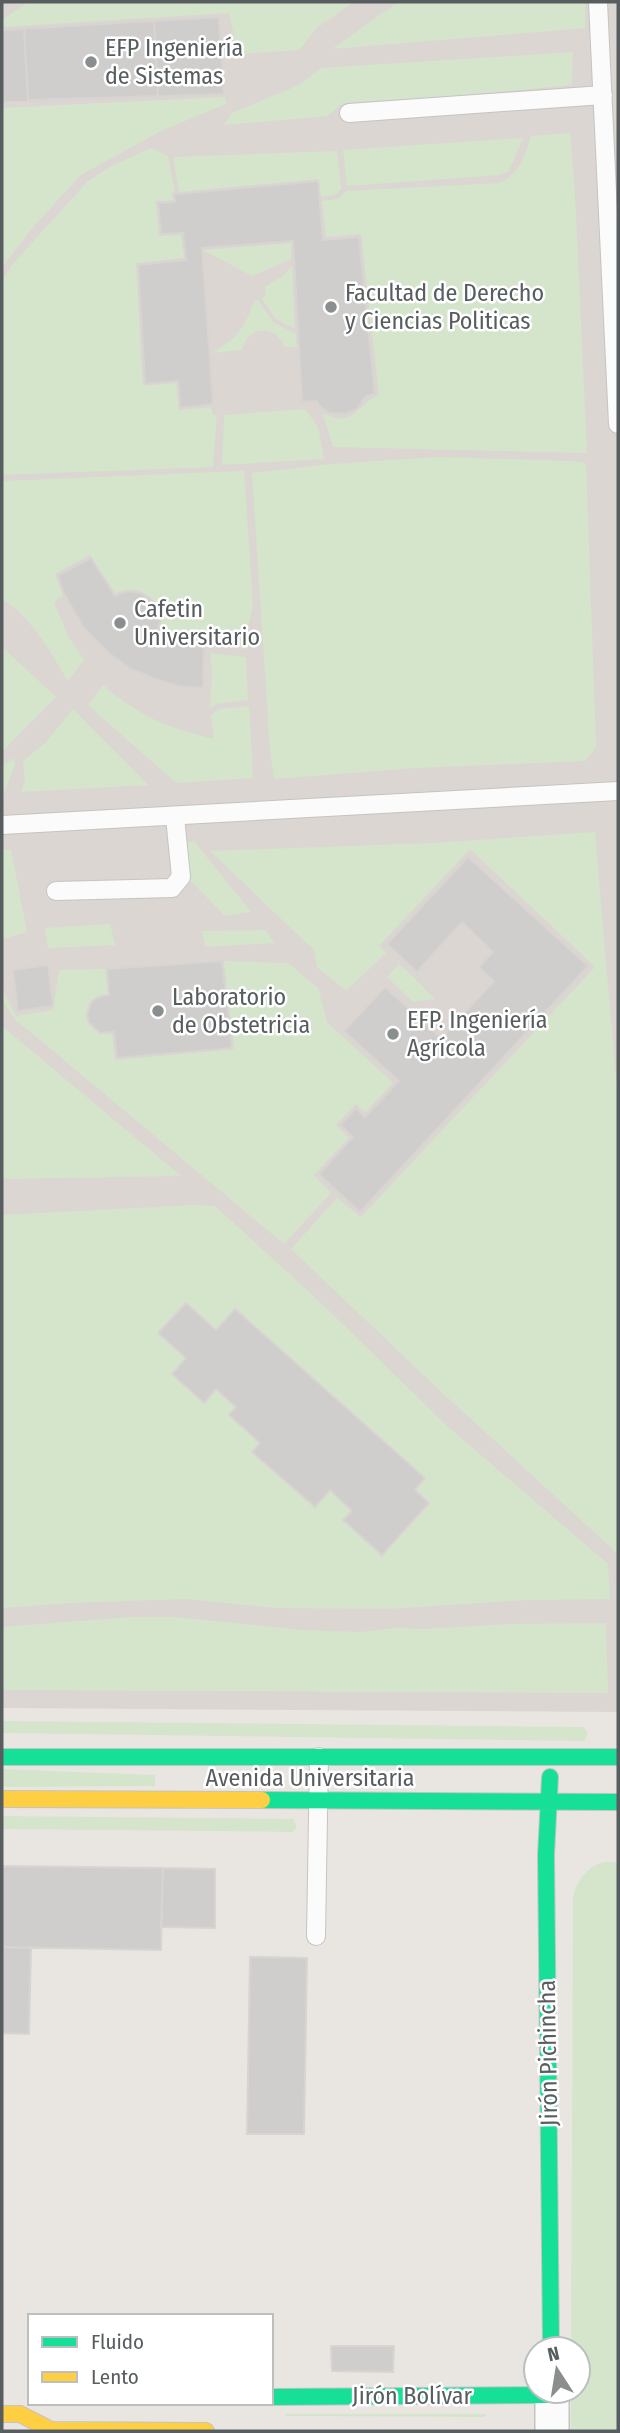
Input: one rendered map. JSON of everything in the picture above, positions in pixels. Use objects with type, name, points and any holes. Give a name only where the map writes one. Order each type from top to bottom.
[{"type":"street","name":"Avenida Universitaria","points":[[2,1757],[192,1768],[319,1757],[618,1757]]},
{"type":"street","name":"Jirón Pichincha","points":[[551,1758],[547,1802],[551,2335]]},
{"type":"street","points":[[191,1800],[192,1768]]},
{"type":"street","name":"Avenida Universitaria","points":[[2,1799],[618,1802]]},
{"type":"street","name":"Jirón Bolívar","points":[[273,2398],[522,2394]]},
{"type":"street","points":[[552,2405],[552,2431]]},
{"type":"street","points":[[19,2415],[51,2430],[206,2431]]},
{"type":"lane","points":[[598,2],[618,424]]},
{"type":"lane","points":[[349,113],[603,95]]},
{"type":"lane","points":[[2,825],[618,791]]},
{"type":"lane","points":[[56,891],[172,888],[181,877],[175,817]]},
{"type":"lane","points":[[316,1936],[319,1757]]},
{"type":"shaded area","points":[[2,2],[618,2],[618,1712],[2,1708]]},
{"type":"green space","points":[[28,2],[353,2],[317,28],[299,50],[238,54],[229,13],[2,27],[2,20]]},
{"type":"green space","points":[[398,2],[585,2],[585,28],[332,49]]},
{"type":"green space","points":[[573,52],[572,85],[342,103],[328,116],[224,125],[232,113],[299,85],[321,68]]},
{"type":"green space","points":[[225,97],[226,104],[161,131],[81,175],[34,226],[2,267],[2,108]]},
{"type":"green space","points":[[570,133],[587,453],[333,447],[323,413],[333,417],[349,417],[379,395],[361,234],[326,237],[322,201],[338,199],[346,191],[501,183],[517,169],[531,136]]},
{"type":"green space","points":[[523,138],[509,171],[500,175],[347,186],[343,150]]},
{"type":"green space","points":[[151,148],[168,156],[175,192],[172,193],[173,200],[156,201],[159,236],[181,235],[184,258],[136,263],[143,386],[176,383],[179,410],[211,407],[213,415],[217,415],[213,467],[2,475],[2,281],[12,265],[87,182],[108,168]]},
{"type":"green space","points":[[337,151],[341,189],[335,195],[321,197],[319,179],[179,192],[173,157]]},
{"type":"green space","points":[[291,243],[291,259],[252,276],[203,250]]},
{"type":"green space","points":[[292,266],[295,329],[276,319],[262,299],[266,293],[265,287],[283,276]]},
{"type":"green space","points":[[258,300],[273,322],[296,334],[297,347],[285,347],[275,334],[262,330],[250,336],[242,350],[212,353],[239,332],[254,301]]},
{"type":"green space","points":[[305,409],[318,427],[324,459],[222,465],[224,415]]},
{"type":"green space","points":[[438,457],[586,463],[596,747],[585,761],[416,768],[274,779],[252,473],[332,464]]},
{"type":"green space","points":[[244,471],[253,606],[248,626],[247,649],[183,639],[160,631],[160,612],[150,597],[134,590],[115,593],[90,555],[55,574],[63,595],[54,602],[68,636],[84,660],[68,681],[31,625],[2,599],[2,481]]},
{"type":"green space","points":[[2,647],[56,697],[2,752]]},
{"type":"green space","points":[[210,653],[246,657],[248,700],[217,704],[210,708]]},
{"type":"green space","points":[[103,685],[153,719],[211,738],[214,738],[211,715],[220,709],[249,706],[253,778],[176,783],[88,705]]},
{"type":"green space","points":[[73,709],[148,785],[21,792],[25,780],[23,761],[46,742]]},
{"type":"green space","points":[[14,758],[15,765],[2,798],[2,766]]},
{"type":"green space","points":[[595,832],[618,1102],[618,1554],[291,1249],[337,1198],[361,1217],[595,967],[470,849],[379,946],[386,953],[346,991],[317,967],[314,950],[210,851],[432,843]]},
{"type":"green space","points":[[194,841],[251,912],[225,916],[190,880],[181,844]]},
{"type":"green space","points":[[2,850],[11,850],[27,932],[2,939]]},
{"type":"green space","points":[[110,924],[115,945],[48,948],[45,928]]},
{"type":"green space","points":[[265,930],[275,943],[205,947],[202,931]]},
{"type":"green space","points":[[224,961],[288,963],[318,988],[327,1022],[393,1083],[366,1112],[355,1104],[336,1125],[349,1138],[314,1175],[331,1193],[284,1244],[16,1020],[2,1000],[2,988],[16,1016],[53,1010],[59,970],[105,969],[108,994],[91,1001],[86,1015],[93,1029],[112,1034],[115,1060],[234,1049]]},
{"type":"green space","points":[[399,964],[435,999],[413,1002],[387,977]]},
{"type":"green space","points":[[2,1026],[181,1176],[2,1179]]},
{"type":"green space","points":[[215,1206],[319,1301],[447,1426],[608,1564],[610,1599],[527,1600],[388,1609],[277,1608],[187,1599],[2,1608],[2,1215]]},
{"type":"green space","points":[[132,1617],[175,1617],[302,1630],[361,1632],[394,1628],[606,1623],[608,1693],[2,1690],[2,1627]]},
{"type":"green space","points":[[2,1721],[584,1727],[588,1734],[584,1741],[2,1733]]},
{"type":"green space","points":[[2,1769],[155,1775],[155,1786],[2,1787]]},
{"type":"green space","points":[[2,1816],[293,1819],[297,1826],[293,1832],[2,1829]]},
{"type":"green space","points":[[603,1862],[618,1862],[618,2431],[571,2431],[571,2405],[592,2405],[592,2335],[571,2335],[573,1897],[583,1875]]},
{"type":"green space","points":[[284,2414],[487,2414],[485,2417]]},
{"type":"building","points":[[219,17],[224,94],[2,102],[2,30]]},
{"type":"building","name":"EFP Ingeniería de Sistemas","points":[[154,21],[158,96],[28,100],[24,28]]},
{"type":"building","name":"Facultad de Derecho y Ciencias Politicas","points":[[318,181],[323,240],[359,237],[375,394],[366,396],[357,409],[345,414],[330,413],[320,407],[317,401],[302,402],[293,241],[202,248],[213,404],[180,408],[178,381],[145,384],[138,265],[186,260],[183,233],[161,234],[158,203],[175,202],[174,194]]},
{"type":"building","name":"Cafetin Universitario","points":[[91,558],[115,596],[128,591],[141,593],[152,601],[160,620],[157,633],[204,645],[203,688],[179,686],[131,669],[110,654],[84,628],[63,592],[58,575]]},
{"type":"building","name":"EFP. Ingeniería Agrícola","points":[[468,857],[588,966],[360,1212],[319,1174],[353,1137],[340,1125],[356,1108],[365,1117],[399,1081],[344,1031],[385,987],[441,1038],[494,981],[479,967],[493,952],[462,922],[417,972],[387,944]]},
{"type":"building","name":"Laboratorio de Obstetricia","points":[[222,961],[232,1048],[117,1058],[114,1032],[100,1033],[89,1022],[87,1015],[92,1001],[109,995],[107,969]]},
{"type":"building","points":[[48,965],[53,1006],[18,1011],[13,970]]},
{"type":"building","points":[[186,1303],[216,1330],[235,1309],[425,1478],[415,1490],[429,1503],[382,1555],[343,1520],[352,1511],[330,1490],[315,1507],[252,1452],[260,1443],[229,1415],[236,1407],[216,1389],[204,1403],[172,1374],[186,1358],[158,1333]]},
{"type":"building","points":[[2,1866],[163,1868],[161,1950],[2,1947]]},
{"type":"building","points":[[163,1868],[215,1869],[215,1928],[161,1927]]},
{"type":"building","points":[[2,1947],[31,1948],[29,2034],[2,2033]]},
{"type":"building","points":[[250,1957],[307,1958],[304,2134],[247,2134]]},
{"type":"building","points":[[331,2346],[394,2346],[393,2372],[332,2371]]},
{"type":"traffic: fast","points":[[2,1757],[618,1757]]},
{"type":"traffic: fast","points":[[550,1777],[546,1855],[551,2335]]},
{"type":"traffic: fast","points":[[262,1800],[618,1802]]},
{"type":"traffic: fast","points":[[273,2397],[522,2395]]},
{"type":"traffic: slow","points":[[2,1799],[262,1800]]},
{"type":"traffic: slow","points":[[2,2414],[20,2414],[51,2430],[206,2431]]},
{"type":"place","name":"EFP Ingeniería de Sistemas","points":[[91,62]]},
{"type":"place","name":"Facultad de Derecho y Ciencias Politicas","points":[[331,307]]},
{"type":"place","name":"Cafetin Universitario","points":[[120,623]]},
{"type":"place","name":"Laboratorio de Obstetricia","points":[[158,1011]]},
{"type":"place","name":"EFP. Ingeniería Agrícola","points":[[393,1034]]}]
